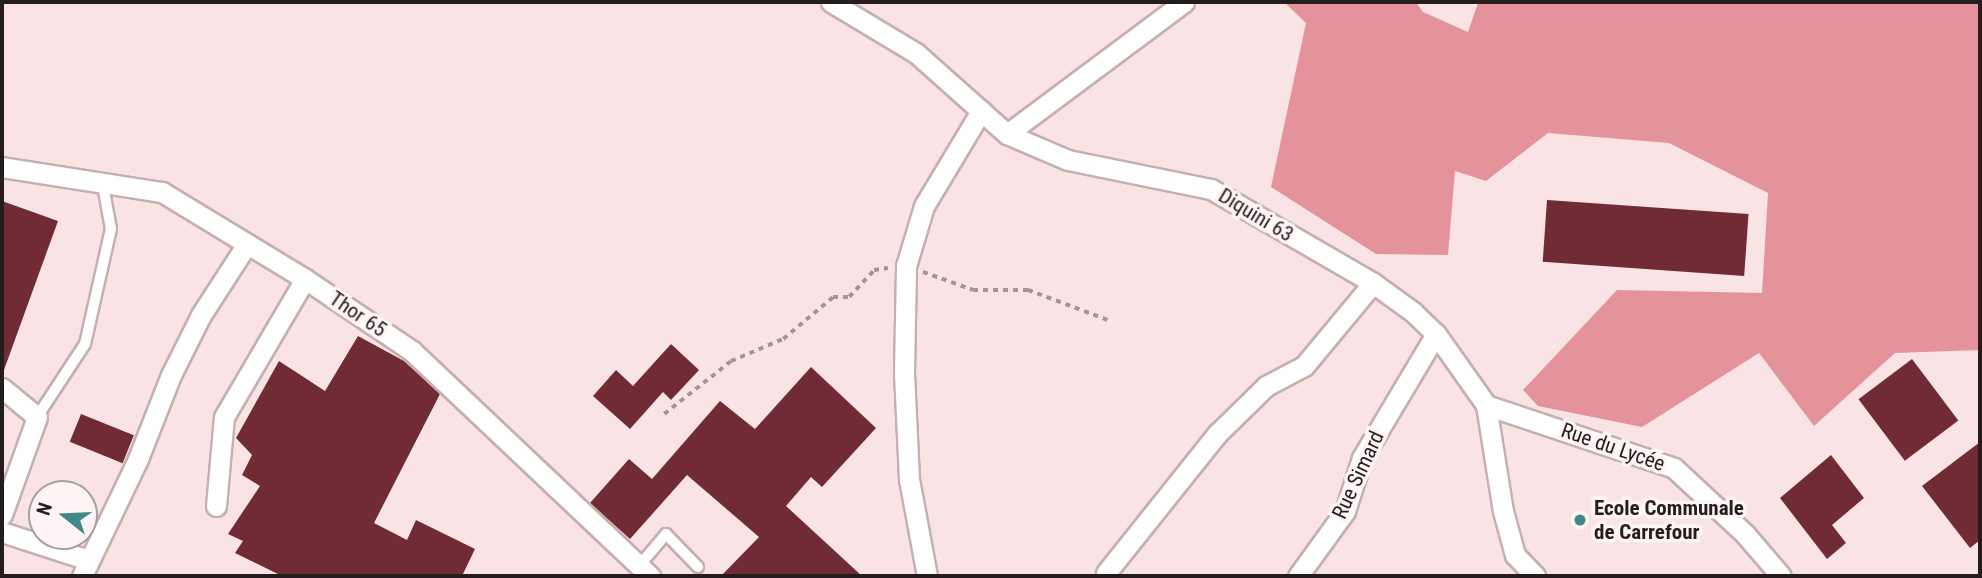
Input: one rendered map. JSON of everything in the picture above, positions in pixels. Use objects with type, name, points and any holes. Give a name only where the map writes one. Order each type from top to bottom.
[{"type":"street","name":"Diquini 63","points":[[831,2],[916,53],[1007,134],[1068,160],[1211,189],[1373,283],[1436,334],[1486,405],[1503,512],[1516,555],[1535,576]]},
{"type":"street","points":[[1007,134],[1184,2]]},
{"type":"street","points":[[927,576],[909,479],[904,372],[906,266],[924,206],[981,111]]},
{"type":"street","name":"Thor 65","points":[[2,167],[102,180],[162,192],[305,279],[412,351],[640,573]]},
{"type":"street","points":[[2,532],[85,568],[138,459],[171,375],[201,316],[247,244]]},
{"type":"street","points":[[216,506],[224,417],[305,279]]},
{"type":"street","points":[[1106,573],[1217,434],[1266,386],[1304,366],[1373,283]]},
{"type":"street","name":"Rue Simard","points":[[1298,576],[1345,511],[1362,458],[1436,334]]},
{"type":"street","points":[[2,388],[37,416],[2,515]]},
{"type":"street","name":"Rue du Lycée","points":[[1486,405],[1674,468],[1745,534],[1782,576]]},
{"type":"street","points":[[1514,576],[1516,555]]},
{"type":"lane","points":[[37,416],[85,344],[111,229],[102,180]]},
{"type":"lane","points":[[640,573],[666,534],[698,567]]},
{"type":"path","points":[[664,414],[731,360],[783,339],[834,298],[849,297],[874,270],[906,266],[973,290],[1028,290],[1108,320]]},
{"type":"shaded area","points":[[1284,2],[1416,2],[1423,12],[1468,32],[1478,3],[1980,2],[1980,350],[1895,353],[1814,426],[1759,353],[1642,427],[1538,406],[1523,390],[1617,290],[1762,293],[1768,193],[1669,143],[1548,133],[1486,181],[1455,171],[1448,255],[1376,254],[1271,187],[1306,23]]},
{"type":"building","points":[[1547,200],[1749,214],[1744,276],[1543,262]]},
{"type":"building","points":[[2,201],[58,221],[4,370],[2,369]]},
{"type":"building","points":[[358,336],[404,361],[440,394],[374,523],[407,540],[416,520],[475,549],[462,576],[282,576],[235,553],[243,541],[228,534],[260,486],[242,475],[252,455],[236,438],[279,361],[325,391]]},
{"type":"building","points":[[671,344],[699,370],[671,400],[663,392],[630,429],[593,396],[616,370],[633,386]]},
{"type":"building","points":[[1912,359],[1958,420],[1905,461],[1858,399]]},
{"type":"building","points":[[811,367],[876,428],[822,487],[811,477],[786,506],[862,576],[721,576],[759,537],[687,475],[630,539],[590,503],[629,459],[652,479],[720,401],[755,429]]},
{"type":"building","points":[[81,414],[134,435],[123,463],[70,442]]},
{"type":"building","points":[[1980,442],[1980,540],[1970,548],[1922,486]]},
{"type":"building","points":[[1831,455],[1864,498],[1832,525],[1846,543],[1827,559],[1780,498]]},
{"type":"place","name":"Ecole Communale de Carrefour","points":[[1580,520]]}]
